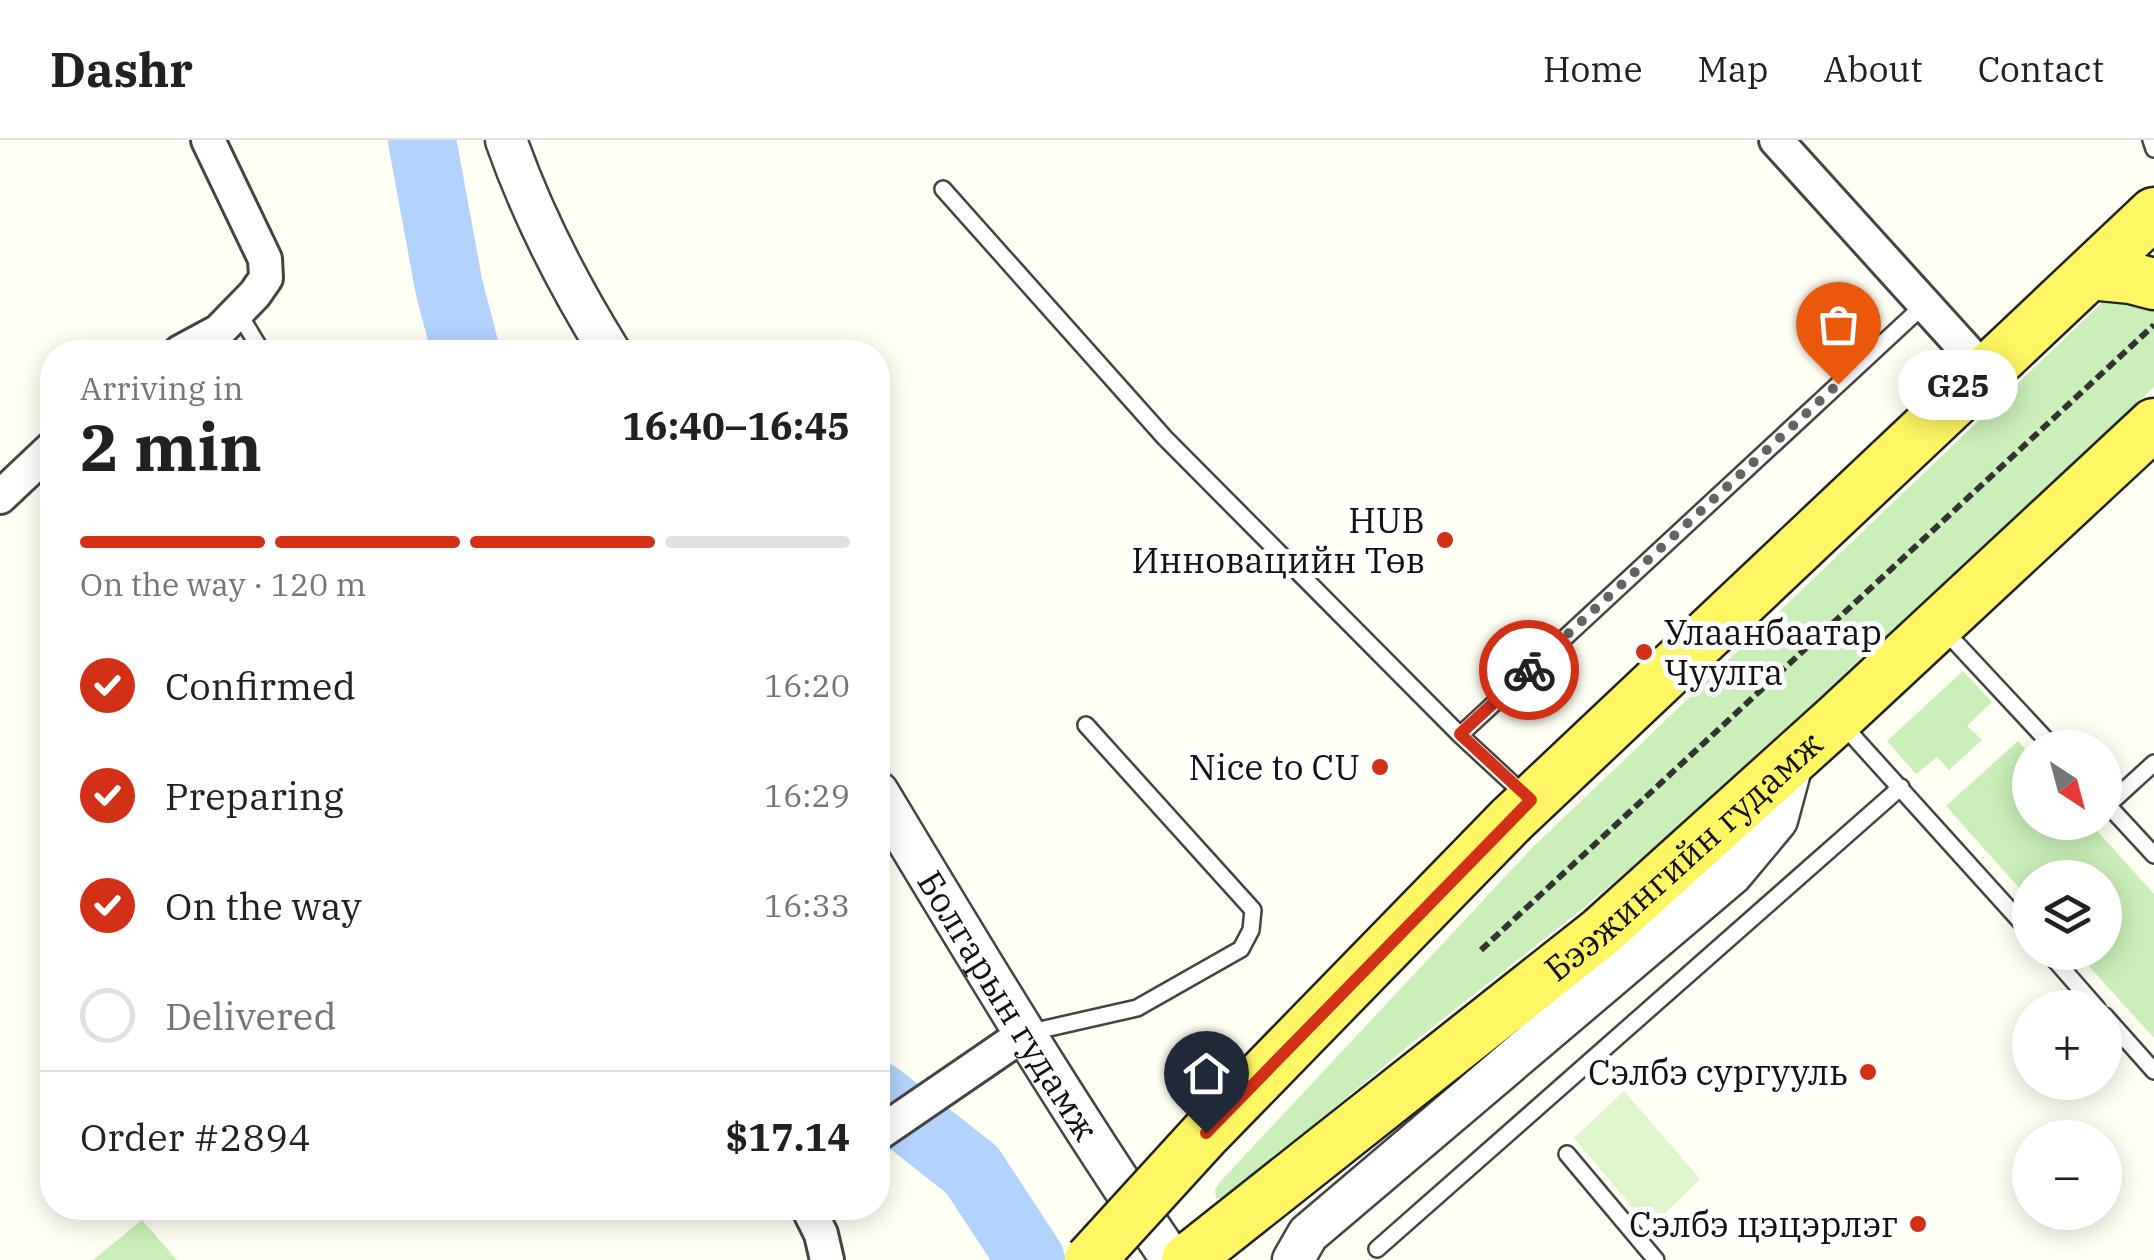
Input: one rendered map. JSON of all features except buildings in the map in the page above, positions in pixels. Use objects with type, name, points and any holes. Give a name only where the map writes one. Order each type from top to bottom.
[{"type":"main road","points":[[1090,1260],[1206,1133],[1521,810],[2154,213]]},
{"type":"main road","points":[[2090,274],[2154,284]]},
{"type":"main road","name":"Бээжингийн гудамж","points":[[1187,1260],[1601,932],[2154,424]]},
{"type":"street","points":[[202,340],[238,312],[266,278],[265,258],[208,140]]},
{"type":"street","points":[[506,140],[560,265],[603,340]]},
{"type":"street","points":[[1776,140],[1986,371]]},
{"type":"street","points":[[0,497],[40,459]]},
{"type":"street","points":[[1293,1260],[1308,1234],[1732,874],[1777,820],[1794,757]]},
{"type":"street","name":"Болгарын гудамж","points":[[890,812],[1024,1034],[1172,1260]]},
{"type":"street","points":[[890,1126],[1024,1034]]},
{"type":"street","points":[[814,1220],[827,1260]]},
{"type":"lane","points":[[2151,140],[2154,149]]},
{"type":"lane","points":[[943,190],[1165,438],[1460,734],[1521,810]]},
{"type":"lane","points":[[1460,734],[1925,304]]},
{"type":"lane","points":[[238,312],[255,340]]},
{"type":"lane","points":[[1939,624],[2037,730]]},
{"type":"lane","points":[[1837,718],[2012,912]]},
{"type":"lane","points":[[1024,1034],[1137,1008],[1240,949],[1251,930],[1253,910],[1086,726]]},
{"type":"lane","points":[[2122,789],[2154,762]]},
{"type":"lane","points":[[1377,1249],[1901,787]]},
{"type":"lane","points":[[2122,820],[2154,855]]},
{"type":"lane","points":[[2064,970],[2081,990]]},
{"type":"lane","points":[[2122,1035],[2154,1071]]},
{"type":"lane","points":[[1568,1154],[1656,1260]]},
{"type":"path","points":[[1481,950],[2154,324]]},
{"type":"green space","points":[[2154,297],[2154,387],[1699,809],[1586,906],[1407,1047],[1231,1194],[1216,1198],[1220,1182],[1532,848],[2107,298]]},
{"type":"green space","points":[[1963,671],[1992,702],[1967,726],[1982,740],[1949,770],[1937,757],[1916,774],[1887,741]]},
{"type":"green space","points":[[2012,746],[2012,840],[2105,840],[2154,894],[2154,1038],[2122,1003],[2122,990],[2111,990],[2092,970],[2122,970],[2122,860],[2012,860],[2012,880],[1946,806]]},
{"type":"green space","points":[[1624,1091],[1700,1179],[1650,1228],[1574,1138]]},
{"type":"green space","points":[[142,1220],[177,1260],[93,1260]]},
{"type":"waterway","points":[[422,140],[463,340]]},
{"type":"waterway","points":[[890,1105],[972,1170],[1031,1260]]},
{"type":"way so far","points":[[1529,670],[1838,384]]},
{"type":"place","name":"G25","points":[[1838,384]]},
{"type":"place","name":"HUB Инновацийн Төв","points":[[1445,540]]},
{"type":"place","name":"Улаанбаатар Чуулга","points":[[1644,652]]},
{"type":"place","name":"Nice to CU","points":[[1380,767]]},
{"type":"place","name":"Сэлбэ сургууль","points":[[1868,1072]]},
{"type":"place","name":"Сэлбэ цэцэрлэг","points":[[1918,1224]]},
{"type":"route","points":[[1206,1133],[1531,800],[1460,734],[1529,670]]}]
